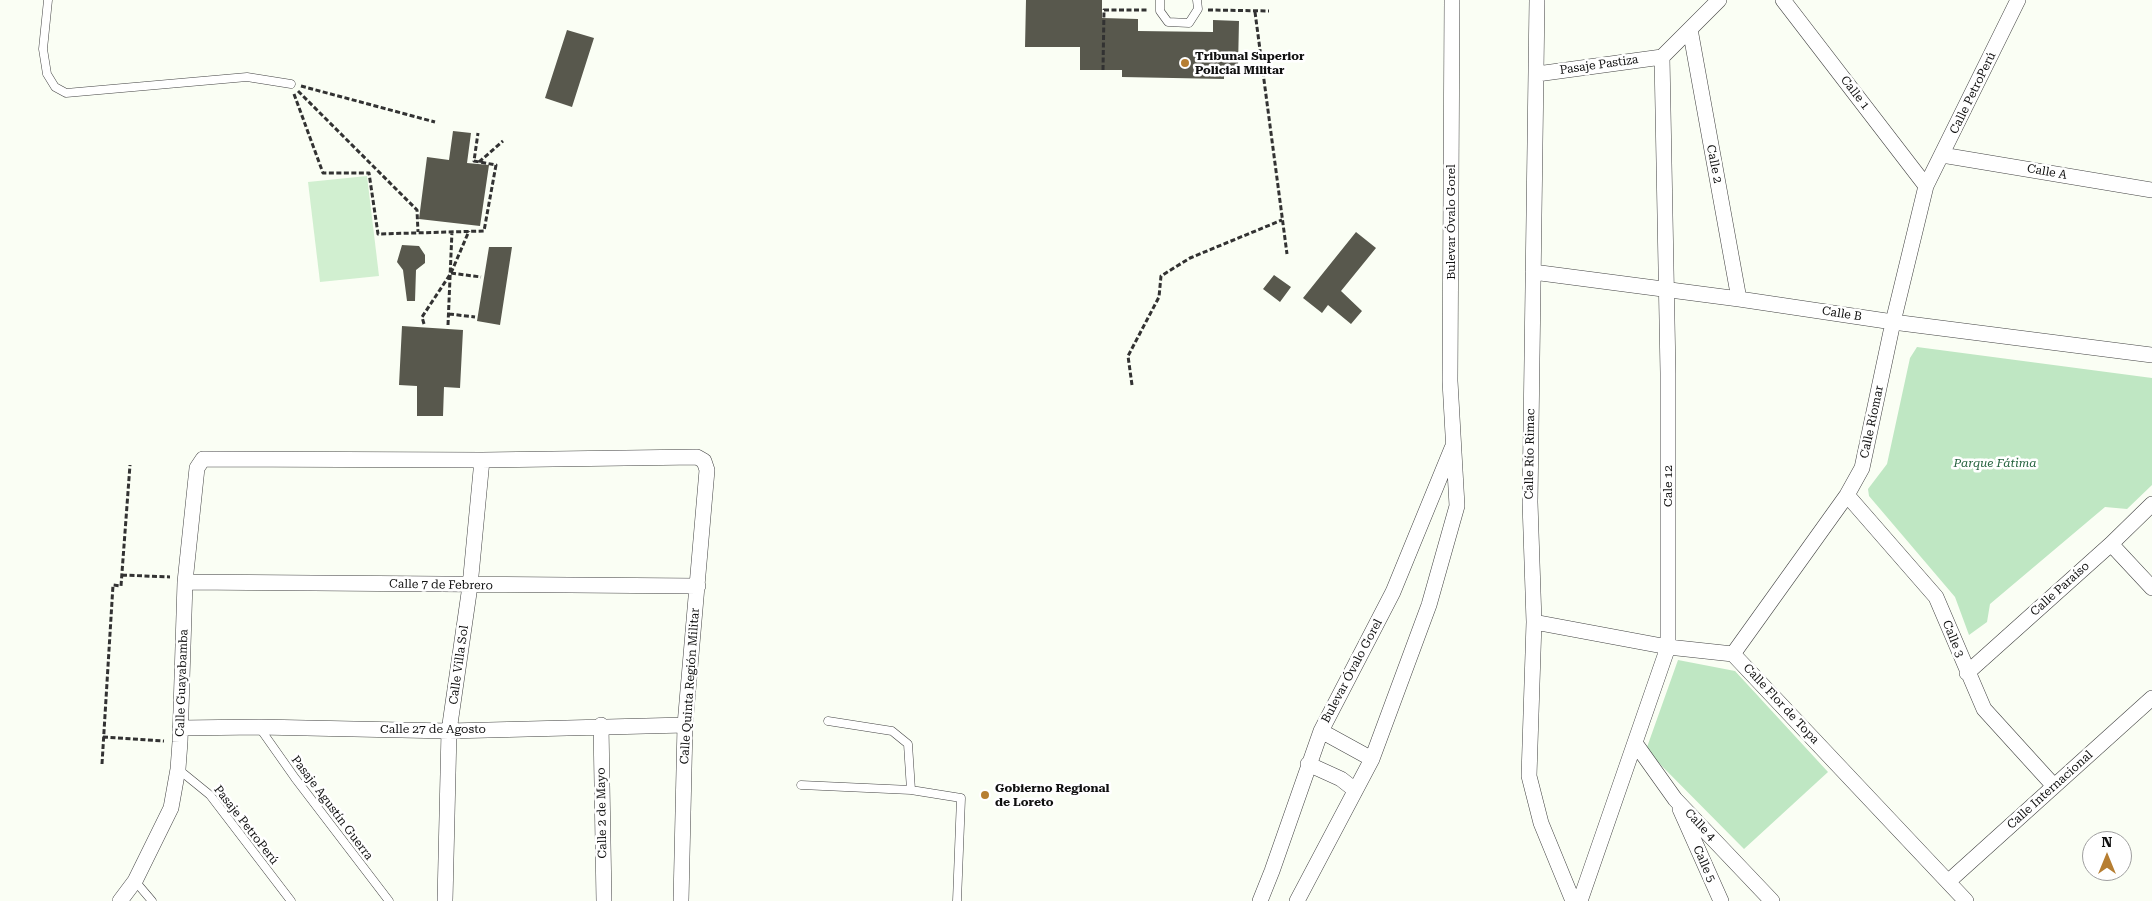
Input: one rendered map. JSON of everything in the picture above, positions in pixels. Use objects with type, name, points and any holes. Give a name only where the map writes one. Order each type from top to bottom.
[{"type":"street","name":"Bulevar Óvalo Gorel","points":[[1297,901],[1372,759],[1429,605],[1457,506],[1450,381],[1452,0]]},
{"type":"street","name":"Calle Río Rimac","points":[[1537,0],[1530,502],[1534,622],[1529,776],[1541,823],[1573,901]]},
{"type":"street","points":[[1662,57],[1720,0]]},
{"type":"street","name":"Calle 1","points":[[1783,0],[1926,186]]},
{"type":"street","name":"Calle PetroPerú","points":[[1926,186],[2018,0]]},
{"type":"street","name":"Calle 2","points":[[1690,29],[1739,299]]},
{"type":"street","name":"Pasaje Pastiza","points":[[1537,74],[1662,57]]},
{"type":"street","name":"Cale 12","points":[[1580,901],[1668,647],[1667,290],[1662,57]]},
{"type":"street","name":"Calle A","points":[[1942,155],[2152,190]]},
{"type":"street","name":"Calle Ríomar","points":[[1733,654],[1847,495],[1862,468],[1893,322],[1926,186]]},
{"type":"street","name":"Calle B","points":[[1533,272],[1739,299],[1893,322],[2152,355]]},
{"type":"street","name":"Bulevar Óvalo Gorel","points":[[1260,901],[1272,872],[1321,731],[1393,592],[1431,495],[1454,444]]},
{"type":"street","name":"Calle Guayabamba","points":[[120,901],[135,881],[171,808],[178,769],[185,580],[197,468],[203,459],[208,457],[482,460]]},
{"type":"street","name":"Calle Quinta Región Militar","points":[[482,460],[696,457],[704,461],[707,470],[685,725],[681,901]]},
{"type":"street","name":"Calle Villa Sol","points":[[445,901],[450,730],[470,586],[482,460]]},
{"type":"street","name":"Calle 3","points":[[1847,495],[1936,597],[1984,709],[2054,786]]},
{"type":"street","name":"Calle Paraíso","points":[[1967,673],[2111,544],[2152,504]]},
{"type":"street","points":[[2111,544],[2152,588]]},
{"type":"street","name":"Calle 7 de Febrero","points":[[185,580],[470,586],[698,586]]},
{"type":"street","name":"Calle Flor de Topa","points":[[1534,622],[1668,647],[1733,654],[1966,901]]},
{"type":"street","name":"Calle Internacional","points":[[1948,881],[2152,698]]},
{"type":"street","name":"Calle 27 de Agosto","points":[[180,735],[259,727],[450,730],[601,725],[685,725]]},
{"type":"street","name":"Calle 2 de Mayo","points":[[601,725],[604,901]]},
{"type":"street","points":[[1321,731],[1372,759]]},
{"type":"street","name":"Calle 4","points":[[1635,743],[1675,799],[1772,901]]},
{"type":"street","points":[[1308,764],[1341,779],[1355,790]]},
{"type":"street","name":"Calle 5","points":[[1675,799],[1721,901]]},
{"type":"lane","points":[[48,0],[43,49],[47,74],[55,87],[66,93],[247,77],[291,84]]},
{"type":"lane","points":[[1160,0],[1160,11],[1168,22],[1189,23],[1198,9],[1197,0]]},
{"type":"lane","points":[[828,721],[892,731],[908,744],[911,790]]},
{"type":"lane","name":"Pasaje Agustín Guerra","points":[[259,727],[295,778],[389,901]]},
{"type":"lane","name":"Pasaje PetroPerú","points":[[178,769],[210,794],[291,901]]},
{"type":"lane","points":[[801,785],[911,790],[961,798],[957,901]]},
{"type":"lane","points":[[135,881],[152,901]]},
{"type":"path","points":[[1198,9],[1269,11]]},
{"type":"path","points":[[1103,70],[1104,10],[1160,11]]},
{"type":"path","points":[[1254,12],[1287,254]]},
{"type":"path","points":[[291,84],[435,122]]},
{"type":"path","points":[[291,84],[323,173],[369,173],[378,234],[484,231],[496,165],[474,161],[478,133]]},
{"type":"path","points":[[291,84],[417,210],[418,232]]},
{"type":"path","points":[[479,162],[503,141]]},
{"type":"path","points":[[1132,385],[1128,356],[1159,297],[1161,276],[1190,258],[1282,220]]},
{"type":"path","points":[[448,325],[452,231]]},
{"type":"path","points":[[424,324],[422,317],[451,273],[469,231]]},
{"type":"path","points":[[451,273],[482,277]]},
{"type":"path","points":[[449,314],[475,317]]},
{"type":"path","points":[[102,764],[113,585],[121,586],[130,465]]},
{"type":"path","points":[[122,575],[185,580]]},
{"type":"path","points":[[103,737],[180,735]]},
{"type":"green space","points":[[367,176],[379,276],[320,282],[308,182]]},
{"type":"green space","name":"Parque Fátima","points":[[1917,347],[2152,378],[2152,485],[2127,509],[2105,507],[1990,604],[1987,622],[1969,635],[1955,597],[1869,496],[1868,489],[1887,464],[1910,358]]},
{"type":"green space","points":[[1678,660],[1735,671],[1828,772],[1744,849],[1646,750]]},
{"type":"building","points":[[1026,0],[1102,0],[1102,18],[1138,19],[1138,31],[1213,32],[1213,20],[1239,21],[1238,67],[1224,66],[1224,79],[1122,77],[1122,70],[1080,70],[1080,47],[1025,47]]},
{"type":"building","points":[[567,30],[594,38],[572,107],[545,98]]},
{"type":"building","points":[[453,131],[471,133],[467,163],[489,165],[480,226],[419,219],[427,157],[449,160]]},
{"type":"building","points":[[1356,232],[1376,248],[1341,291],[1362,311],[1351,324],[1328,305],[1322,313],[1303,298]]},
{"type":"building","points":[[402,245],[419,246],[425,255],[425,263],[416,270],[415,301],[407,301],[403,270],[397,262]]},
{"type":"building","points":[[489,247],[512,247],[500,325],[477,321]]},
{"type":"building","points":[[1274,275],[1291,287],[1280,302],[1263,289]]},
{"type":"building","points":[[402,326],[463,330],[460,388],[444,387],[443,416],[417,416],[417,386],[399,385]]},
{"type":"place","name":"Tribunal Superior Policial Militar","points":[[1185,63]]},
{"type":"place","name":"Gobierno Regional de Loreto","points":[[985,795]]}]
